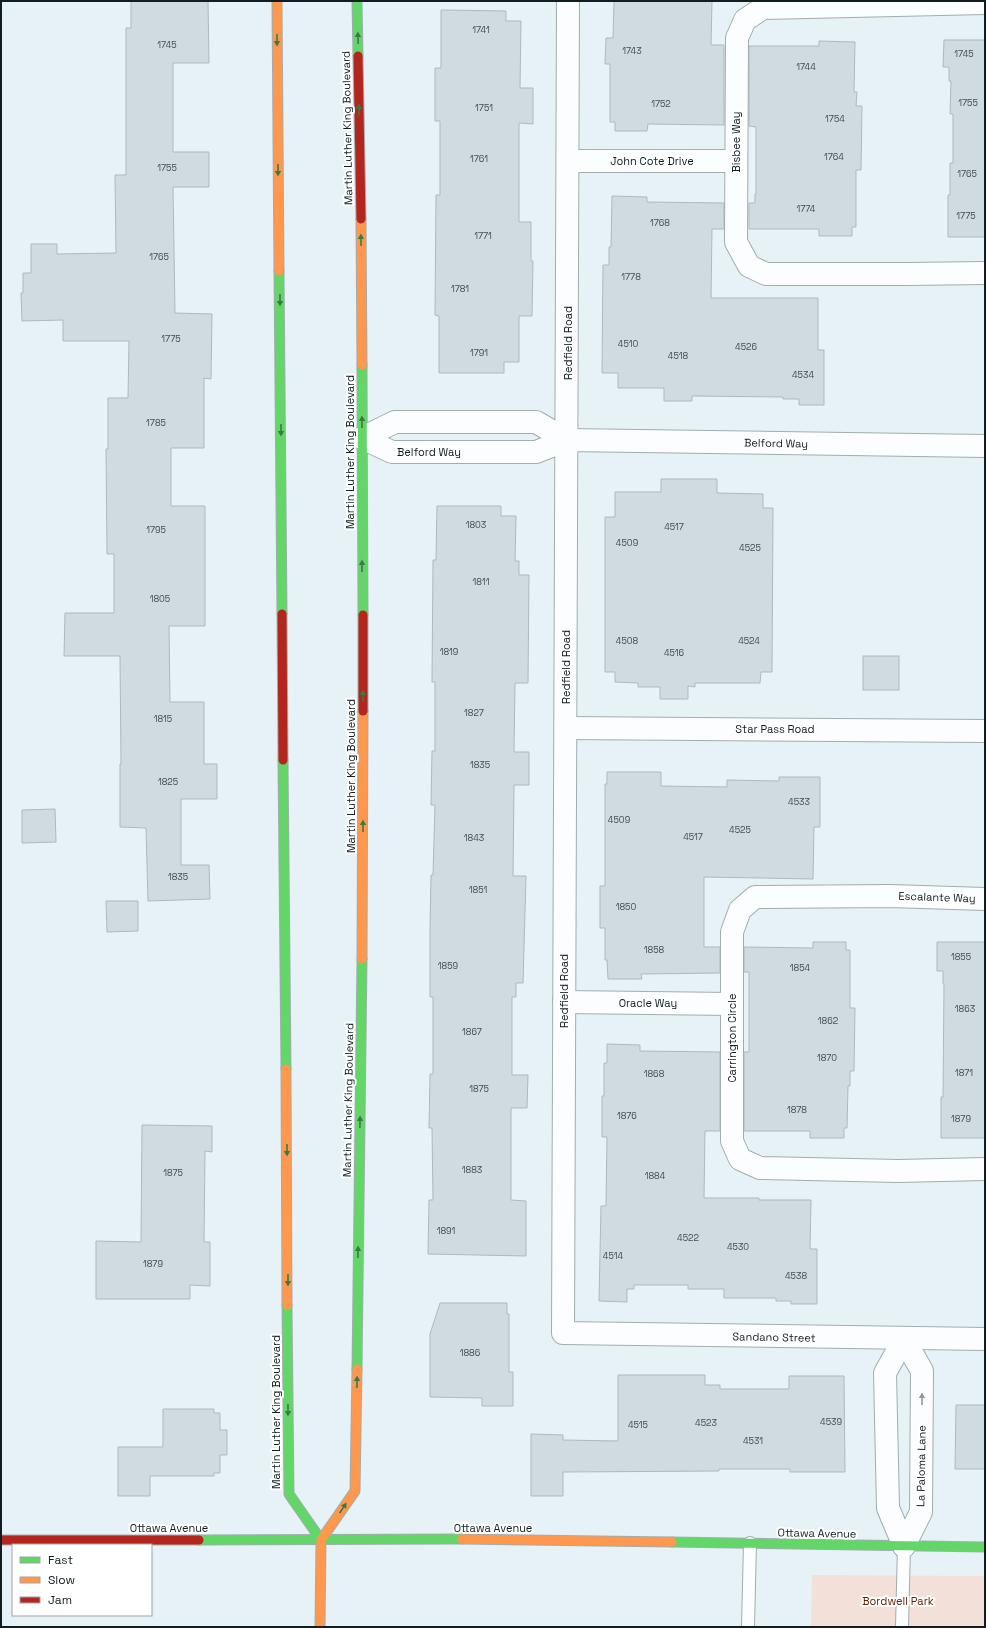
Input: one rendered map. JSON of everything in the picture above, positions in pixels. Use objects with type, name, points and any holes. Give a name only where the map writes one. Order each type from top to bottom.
[{"type":"main road","name":"Martin Luther King Boulevard","points":[[277,1],[289,1494],[322,1540],[355,1491],[363,865],[362,279],[357,1]]},
{"type":"main road","name":"Ottawa Avenue","points":[[1,1540],[514,1539],[985,1547]]},
{"type":"main road","points":[[320,1627],[322,1540]]},
{"type":"street","name":"Redfield Road","points":[[563,1333],[568,1]]},
{"type":"street","name":"Bisbee Way","points":[[985,3],[763,8],[745,20],[737,38],[736,161],[736,242],[749,266],[766,274],[985,273]]},
{"type":"street","name":"John Cote Drive","points":[[568,161],[736,161]]},
{"type":"street","name":"Belford Way","points":[[362,438],[395,422],[536,422],[567,440]]},
{"type":"street","name":"Belford Way","points":[[362,438],[392,452],[536,452],[567,440],[985,446]]},
{"type":"street","name":"Star Pass Road","points":[[566,728],[985,731]]},
{"type":"street","name":"Escalante Way","points":[[890,896],[985,899]]},
{"type":"street","name":"Carrington Circle","points":[[890,896],[755,897],[740,910],[732,932],[732,1141],[740,1159],[760,1168],[898,1171],[985,1169]]},
{"type":"street","name":"Oracle Way","points":[[564,1002],[732,1004]]},
{"type":"street","name":"Sandano Street","points":[[563,1333],[985,1339]]},
{"type":"street","points":[[904,1339],[885,1373],[888,1508],[904,1546]]},
{"type":"street","name":"La Paloma Lane","points":[[904,1339],[922,1371],[922,1394],[921,1512],[904,1546]]},
{"type":"lane","points":[[748,1627],[750,1543]]},
{"type":"lane","points":[[902,1627],[904,1546]]},
{"type":"green space","name":"Bordwell Park","points":[[812,1575],[985,1576],[985,1627],[811,1627]]},
{"type":"building","points":[[131,1],[208,1],[209,63],[173,63],[173,152],[209,152],[209,187],[173,187],[175,313],[212,314],[211,379],[204,378],[204,448],[171,448],[171,506],[205,506],[205,626],[169,626],[170,702],[204,702],[204,764],[217,764],[217,799],[181,799],[181,865],[209,865],[210,899],[148,901],[146,828],[120,827],[120,656],[64,656],[65,613],[114,613],[114,554],[107,554],[106,449],[108,449],[108,398],[128,398],[129,341],[63,341],[63,320],[22,321],[21,293],[23,293],[23,273],[31,273],[31,244],[57,244],[57,254],[116,253],[115,175],[126,175],[126,28],[131,28]]},
{"type":"building","points":[[614,1],[712,1],[711,45],[724,45],[724,125],[648,124],[647,131],[615,131],[615,122],[610,122],[610,64],[605,64],[606,38],[613,38]]},
{"type":"building","points":[[441,10],[506,11],[506,21],[521,21],[520,88],[533,88],[533,124],[519,123],[519,222],[531,222],[531,261],[533,261],[532,316],[519,316],[519,362],[504,362],[504,373],[439,373],[439,316],[435,315],[436,195],[440,195],[440,121],[435,121],[435,68],[441,68]]},
{"type":"building","points":[[944,40],[985,40],[985,237],[948,237],[950,163],[953,163],[953,114],[950,114],[951,81],[949,81],[949,67],[943,67]]},
{"type":"building","points":[[819,41],[855,42],[854,92],[857,92],[856,106],[862,106],[861,170],[856,170],[856,227],[852,227],[852,236],[819,236],[819,229],[749,229],[749,203],[755,203],[756,194],[756,127],[749,126],[749,46],[819,46]]},
{"type":"building","points":[[612,196],[647,197],[647,202],[724,203],[724,229],[712,229],[711,298],[818,298],[818,350],[824,350],[824,405],[799,405],[799,399],[783,399],[783,397],[692,396],[692,401],[664,401],[664,388],[618,388],[618,373],[602,373],[603,265],[609,265],[609,247],[611,247]]},
{"type":"building","points":[[661,479],[717,479],[717,493],[763,494],[763,508],[773,508],[772,672],[761,672],[760,683],[695,683],[695,687],[688,686],[688,699],[660,699],[660,687],[638,687],[638,683],[615,682],[615,672],[605,672],[605,517],[615,517],[615,492],[661,492]]},
{"type":"building","points":[[437,506],[501,506],[501,516],[516,516],[515,561],[519,561],[519,575],[529,575],[528,683],[515,683],[514,752],[529,752],[529,785],[514,785],[513,876],[526,876],[523,983],[516,983],[516,997],[512,997],[512,1075],[528,1075],[527,1108],[511,1108],[511,1200],[526,1201],[526,1256],[428,1254],[429,1200],[433,1200],[432,1128],[429,1128],[430,1074],[433,1074],[433,997],[430,997],[430,930],[435,805],[431,805],[432,751],[435,751],[435,682],[432,682],[433,560],[436,560]]},
{"type":"building","points":[[863,656],[899,656],[899,690],[863,690]]},
{"type":"building","points":[[607,772],[661,772],[661,786],[727,787],[727,780],[779,781],[779,777],[820,777],[820,827],[814,827],[813,879],[704,877],[704,947],[720,947],[720,973],[641,974],[642,979],[608,979],[607,960],[605,960],[605,928],[600,928],[600,886],[605,886],[605,784],[607,784]]},
{"type":"building","points":[[55,809],[56,842],[22,843],[22,810]]},
{"type":"building","points":[[106,901],[138,901],[138,931],[107,932]]},
{"type":"building","points":[[813,942],[846,942],[846,950],[850,950],[850,1008],[855,1008],[854,1071],[850,1071],[850,1086],[848,1086],[847,1128],[844,1128],[844,1138],[810,1138],[810,1131],[744,1131],[744,1052],[749,1052],[749,972],[744,972],[744,947],[813,948]]},
{"type":"building","points":[[937,942],[985,942],[985,1138],[941,1138],[941,1097],[943,1097],[944,984],[943,971],[937,971]]},
{"type":"building","points":[[607,1044],[640,1045],[640,1051],[720,1052],[720,1131],[705,1131],[704,1198],[811,1200],[810,1249],[817,1249],[817,1304],[791,1304],[791,1301],[776,1301],[776,1298],[724,1298],[724,1289],[688,1289],[688,1285],[634,1285],[634,1289],[627,1289],[627,1302],[599,1301],[601,1206],[606,1206],[607,1137],[602,1137],[602,1096],[604,1096],[604,1063],[607,1063]]},
{"type":"building","points":[[142,1125],[212,1126],[212,1152],[205,1151],[204,1242],[210,1242],[210,1286],[190,1285],[190,1299],[96,1299],[96,1241],[141,1242]]},
{"type":"building","points":[[440,1303],[507,1303],[507,1314],[509,1314],[509,1372],[513,1372],[513,1406],[482,1406],[482,1398],[430,1397],[430,1334]]},
{"type":"building","points":[[618,1375],[705,1375],[705,1385],[720,1385],[720,1389],[789,1389],[789,1376],[844,1376],[845,1472],[790,1472],[790,1469],[719,1469],[719,1471],[563,1472],[563,1496],[531,1496],[531,1434],[563,1435],[563,1440],[618,1441]]},
{"type":"building","points":[[956,1405],[985,1405],[984,1469],[955,1469]]},
{"type":"building","points":[[163,1409],[214,1409],[214,1413],[220,1413],[220,1430],[227,1430],[227,1455],[220,1455],[220,1473],[214,1473],[214,1476],[150,1476],[150,1496],[118,1496],[118,1447],[163,1447]]},
{"type":"traffic: fast","points":[[357,1],[358,56]]},
{"type":"traffic: fast","points":[[279,271],[282,614]]},
{"type":"traffic: fast","points":[[362,365],[363,615]]},
{"type":"traffic: fast","points":[[283,760],[286,1069]]},
{"type":"traffic: fast","points":[[357,1369],[362,959]]},
{"type":"traffic: fast","points":[[287,1305],[289,1494],[321,1540]]},
{"type":"traffic: fast","points":[[199,1540],[462,1539]]},
{"type":"traffic: fast","points":[[672,1542],[985,1547]]},
{"type":"traffic: slow","points":[[277,1],[279,271]]},
{"type":"traffic: slow","points":[[361,219],[362,365]]},
{"type":"traffic: slow","points":[[362,959],[363,711]]},
{"type":"traffic: slow","points":[[286,1069],[287,1305]]},
{"type":"traffic: slow","points":[[320,1627],[321,1540],[355,1491],[357,1369]]},
{"type":"traffic: slow","points":[[462,1539],[672,1542]]},
{"type":"traffic: jam","points":[[358,56],[361,219]]},
{"type":"traffic: jam","points":[[282,614],[283,760]]},
{"type":"traffic: jam","points":[[363,615],[363,711]]},
{"type":"traffic: jam","points":[[1,1540],[199,1540]]}]
